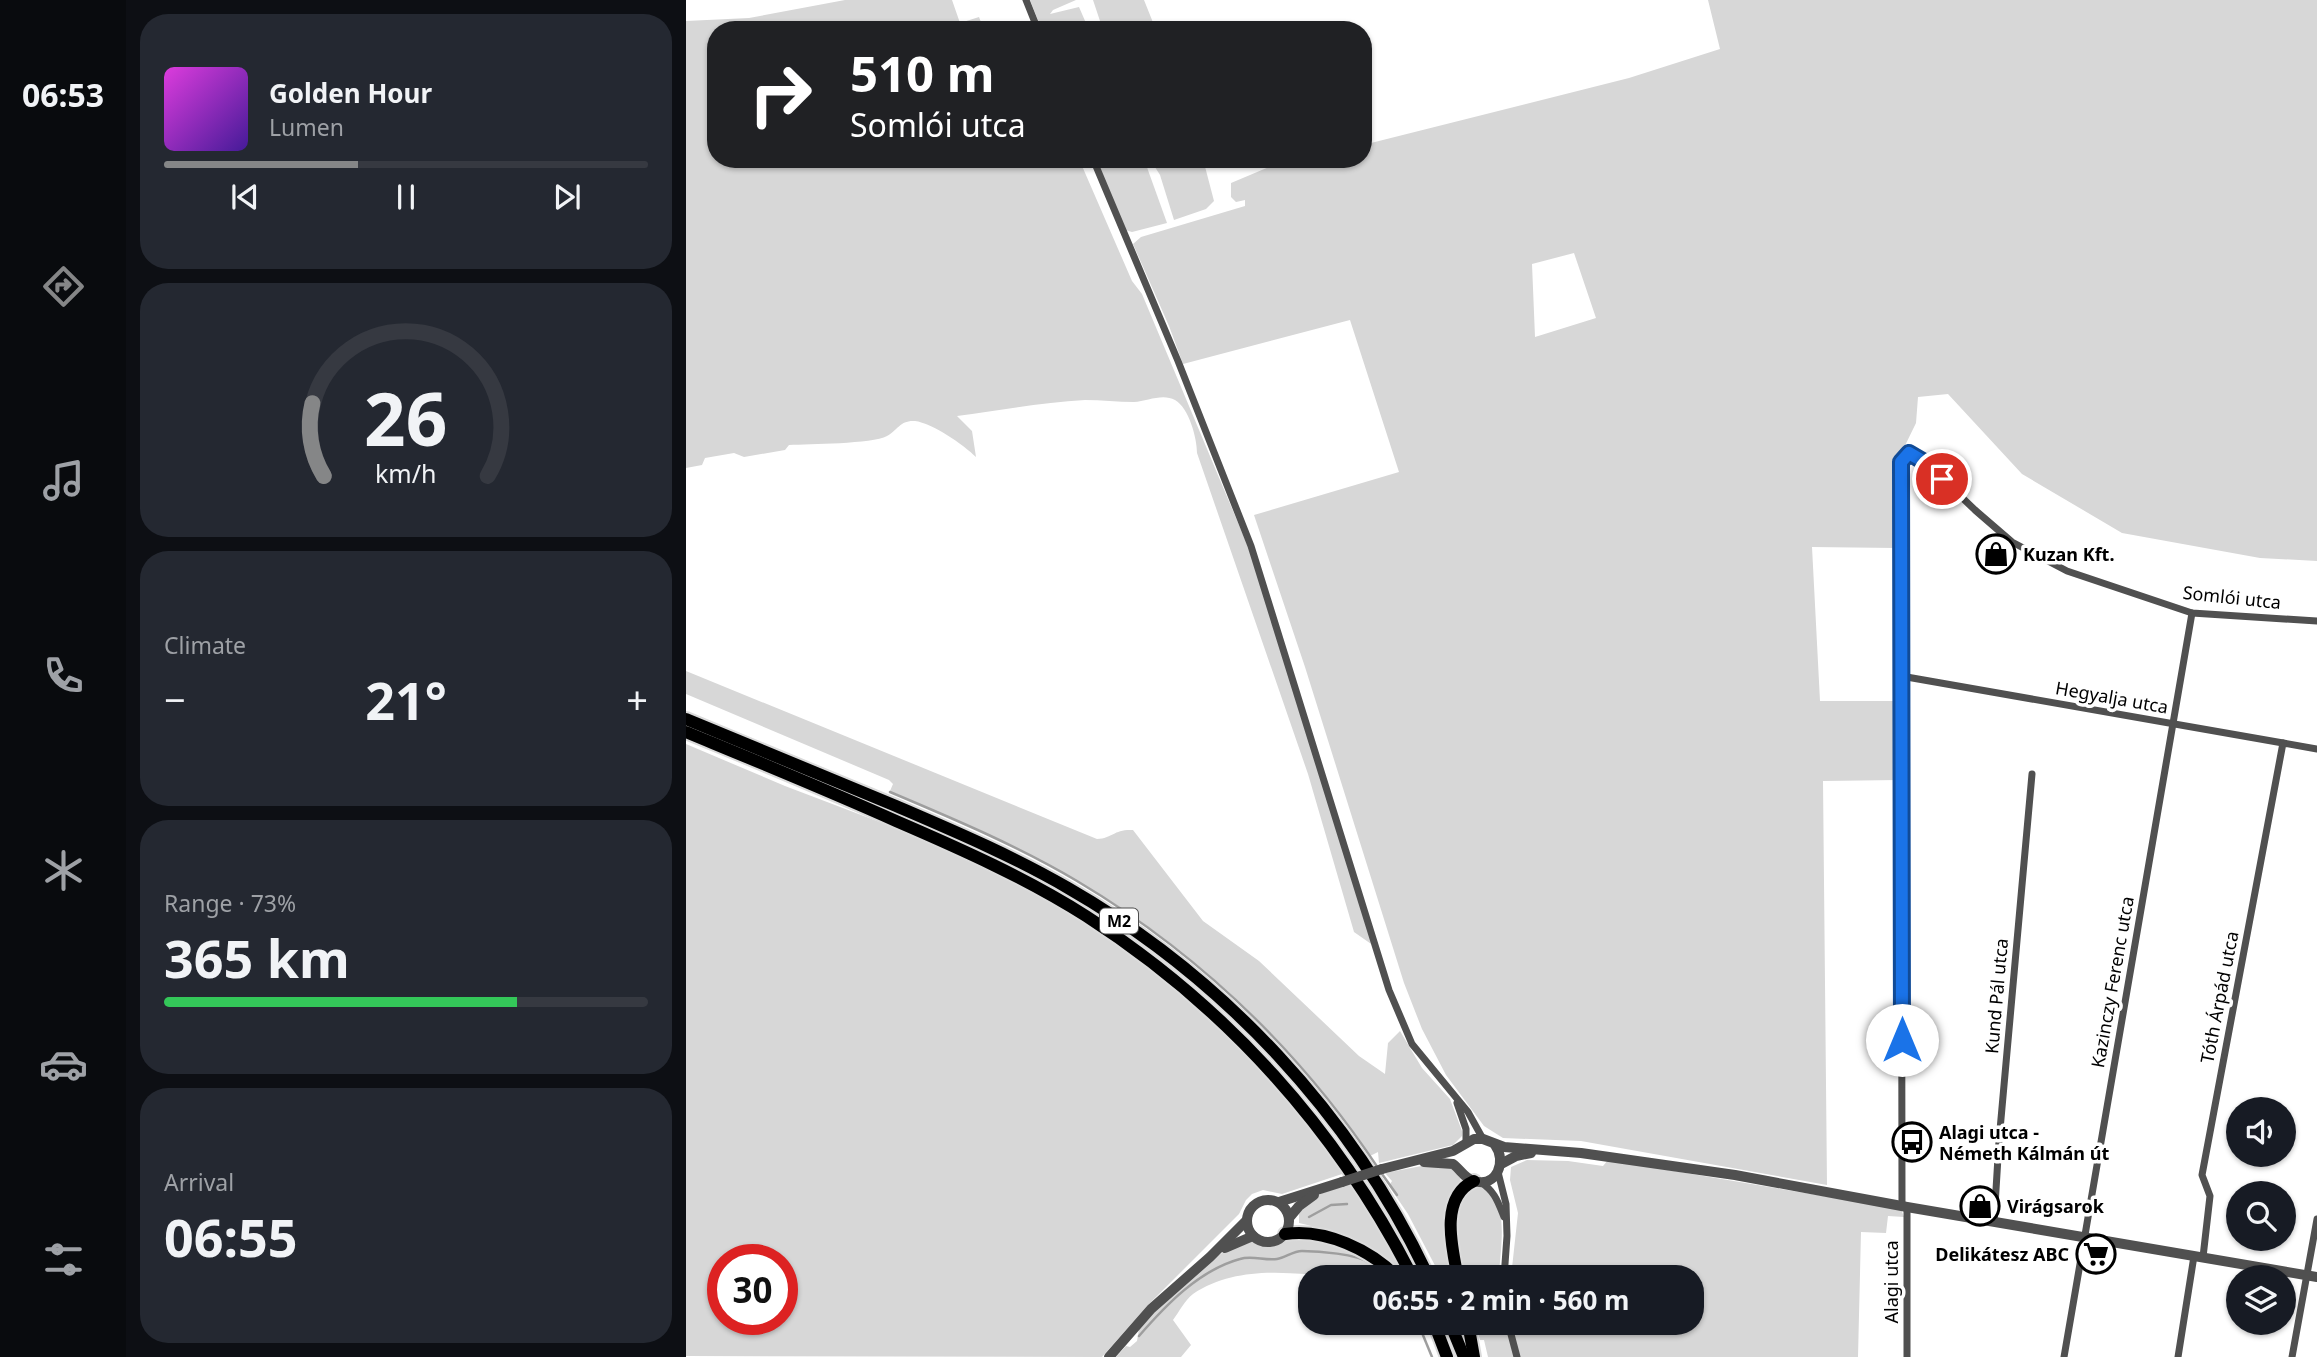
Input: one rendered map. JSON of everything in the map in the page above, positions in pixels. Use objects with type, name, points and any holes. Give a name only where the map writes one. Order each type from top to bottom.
[{"type":"highway","name":"M2","points":[[686,719],[981,843],[1068,888],[1140,934],[1223,1001],[1295,1074],[1352,1146],[1412,1242],[1423,1265]]},
{"type":"highway","name":"M2","points":[[686,732],[976,856],[1084,915],[1140,954],[1213,1013],[1283,1083],[1362,1188],[1406,1265]]},
{"type":"highway","points":[[1456,1265],[1451,1236],[1454,1200],[1458,1191],[1476,1182]]},
{"type":"highway","points":[[1285,1234],[1299,1232],[1341,1242],[1373,1256],[1383,1265]]},
{"type":"highway","points":[[1439,1335],[1447,1357]]},
{"type":"highway","points":[[1455,1335],[1464,1357]]},
{"type":"highway","points":[[1470,1335],[1474,1357]]},
{"type":"street","points":[[1026,0],[1034,21]]},
{"type":"street","points":[[1097,168],[1178,361],[1251,546],[1389,990],[1412,1044],[1468,1112],[1483,1139]]},
{"type":"street","name":"Somlói utca","points":[[1901,462],[1909,453],[1926,463],[2012,542],[2067,571],[2192,613],[2317,621]]},
{"type":"street","name":"Alagi utca","points":[[1901,462],[1907,1357]]},
{"type":"street","name":"Kazinczy Ferenc utca","points":[[2064,1357],[2192,613]]},
{"type":"street","name":"Hegyalja utca","points":[[1901,676],[2317,749]]},
{"type":"street","name":"Tóth Árpád utca","points":[[2178,1357],[2210,1196],[2202,1175],[2283,743]]},
{"type":"street","name":"Kund Pál utca","points":[[1994,1222],[2032,774]]},
{"type":"street","points":[[1455,1096],[1463,1118],[1464,1146],[1459,1154],[1460,1169]]},
{"type":"street","points":[[1109,1357],[1151,1308],[1210,1257],[1247,1220],[1250,1210],[1258,1202],[1279,1202],[1464,1146],[1474,1139],[1483,1139],[1495,1145],[1735,1175],[2312,1276]]},
{"type":"street","points":[[1495,1145],[1501,1157],[1500,1168],[1506,1204],[1504,1265]]},
{"type":"street","points":[[1476,1182],[1493,1177],[1516,1156],[1553,1151]]},
{"type":"street","points":[[1409,1162],[1446,1162],[1460,1169],[1468,1179],[1489,1188],[1496,1195],[1506,1221]]},
{"type":"street","points":[[1289,1218],[1299,1206],[1323,1189]]},
{"type":"street","points":[[1247,1220],[1253,1236],[1259,1240],[1273,1242],[1285,1234],[1289,1218],[1288,1212],[1279,1202]]},
{"type":"street","points":[[2292,1357],[2312,1276],[2317,1219]]},
{"type":"street","points":[[1210,1257],[1233,1243],[1253,1236]]},
{"type":"street","points":[[1511,1335],[1517,1357]]},
{"type":"shaded area","points":[[845,0],[952,0],[959,21],[707,21],[707,168],[1083,168],[1132,281],[1142,294],[1249,549],[1374,946],[1354,932],[1308,774],[1197,453],[1191,424],[1175,400],[1165,397],[1134,402],[1069,401],[957,416],[972,431],[976,457],[939,430],[910,421],[879,439],[789,445],[785,450],[744,457],[734,453],[705,458],[702,465],[686,468],[686,21],[749,18]]},
{"type":"shaded area","points":[[1030,0],[1076,0],[1050,14],[1079,7],[1085,21],[1038,21]]},
{"type":"shaded area","points":[[1093,0],[1144,0],[1152,21],[1100,21]]},
{"type":"shaded area","points":[[1708,0],[2317,0],[2317,561],[2260,558],[2122,533],[2022,474],[1948,394],[1918,397],[1916,423],[1897,462],[1896,548],[1812,547],[1820,701],[1898,701],[1898,780],[1823,781],[1827,1185],[1581,1141],[1503,1138],[1484,1126],[1446,1075],[1422,1029],[1404,983],[1305,667],[1254,515],[1399,472],[1350,320],[1183,364],[1133,244],[1141,237],[1245,206],[1245,200],[1236,202],[1231,197],[1231,183],[1267,168],[1372,168],[1372,143],[1629,78],[1720,49]],"holes":[[[1574,253],[1596,318],[1535,337],[1532,264]]]},
{"type":"shaded area","points":[[1100,168],[1147,168],[1167,223],[1132,232],[1125,230]]},
{"type":"shaded area","points":[[1156,168],[1205,168],[1214,201],[1206,209],[1174,220]]},
{"type":"shaded area","points":[[686,671],[1097,839],[1133,830],[1203,921],[1259,961],[1359,1056],[1385,1074],[1388,1043],[1400,1031],[1422,1068],[1450,1099],[1462,1136],[1453,1145],[1379,1163],[1378,1152],[1370,1156],[1326,1096],[1264,1026],[1159,934],[1081,883],[1040,860],[890,791],[893,784],[889,780],[686,694]]},
{"type":"shaded area","points":[[686,744],[785,786],[969,856],[1045,895],[1169,980],[1215,1020],[1282,1091],[1345,1173],[1282,1194],[1263,1190],[1252,1194],[1239,1214],[1147,1306],[1102,1357],[686,1356]]},
{"type":"shaded area","points":[[1527,1160],[1568,1161],[1603,1166],[1608,1160],[1901,1209],[1904,1217],[1888,1216],[1886,1233],[1861,1232],[1858,1357],[1488,1357],[1484,1340],[1480,1340],[1479,1335],[1704,1335],[1704,1265],[1512,1265],[1518,1213],[1510,1180],[1511,1167]]},
{"type":"shaded area","points":[[1447,1163],[1461,1178],[1451,1202],[1454,1265],[1435,1265],[1408,1214],[1389,1186],[1392,1181],[1385,1173]]},
{"type":"shaded area","points":[[1352,1183],[1399,1265],[1394,1265],[1357,1241],[1299,1223],[1299,1211],[1322,1193]]},
{"type":"shaded area","points":[[1475,1186],[1487,1190],[1500,1210],[1500,1265],[1463,1265],[1458,1228],[1461,1202]]},
{"type":"shaded area","points":[[1292,1236],[1339,1244],[1375,1265],[1298,1265],[1298,1274],[1244,1275],[1209,1285],[1193,1294],[1173,1320],[1191,1345],[1181,1357],[1116,1357],[1126,1346],[1130,1347],[1137,1341],[1139,1329],[1154,1312],[1213,1259],[1249,1240],[1270,1246],[1284,1242]]},
{"type":"waterway","points":[[890,792],[1055,868],[1121,909],[1164,940],[1244,1008],[1280,1045],[1348,1125],[1378,1168]]},
{"type":"waterway","points":[[1382,1174],[1397,1195]]},
{"type":"waterway","points":[[1309,1217],[1331,1205],[1347,1204]]},
{"type":"waterway","points":[[1139,1336],[1172,1301],[1197,1280],[1240,1259],[1277,1259],[1302,1251],[1327,1252],[1347,1255],[1372,1265]]},
{"type":"waterway","points":[[1423,1335],[1432,1357]]},
{"type":"place","name":"Kuzan Kft.","points":[[1996,554]]},
{"type":"place","name":"Alagi utca - Németh Kálmán út","points":[[1912,1142]]},
{"type":"place","name":"Virágsarok","points":[[1980,1206]]},
{"type":"place","name":"Delikátesz ABC","points":[[2096,1254]]},
{"type":"route","points":[[1902,1040],[1901,462],[1909,453],[1926,463],[1942,479]]}]
